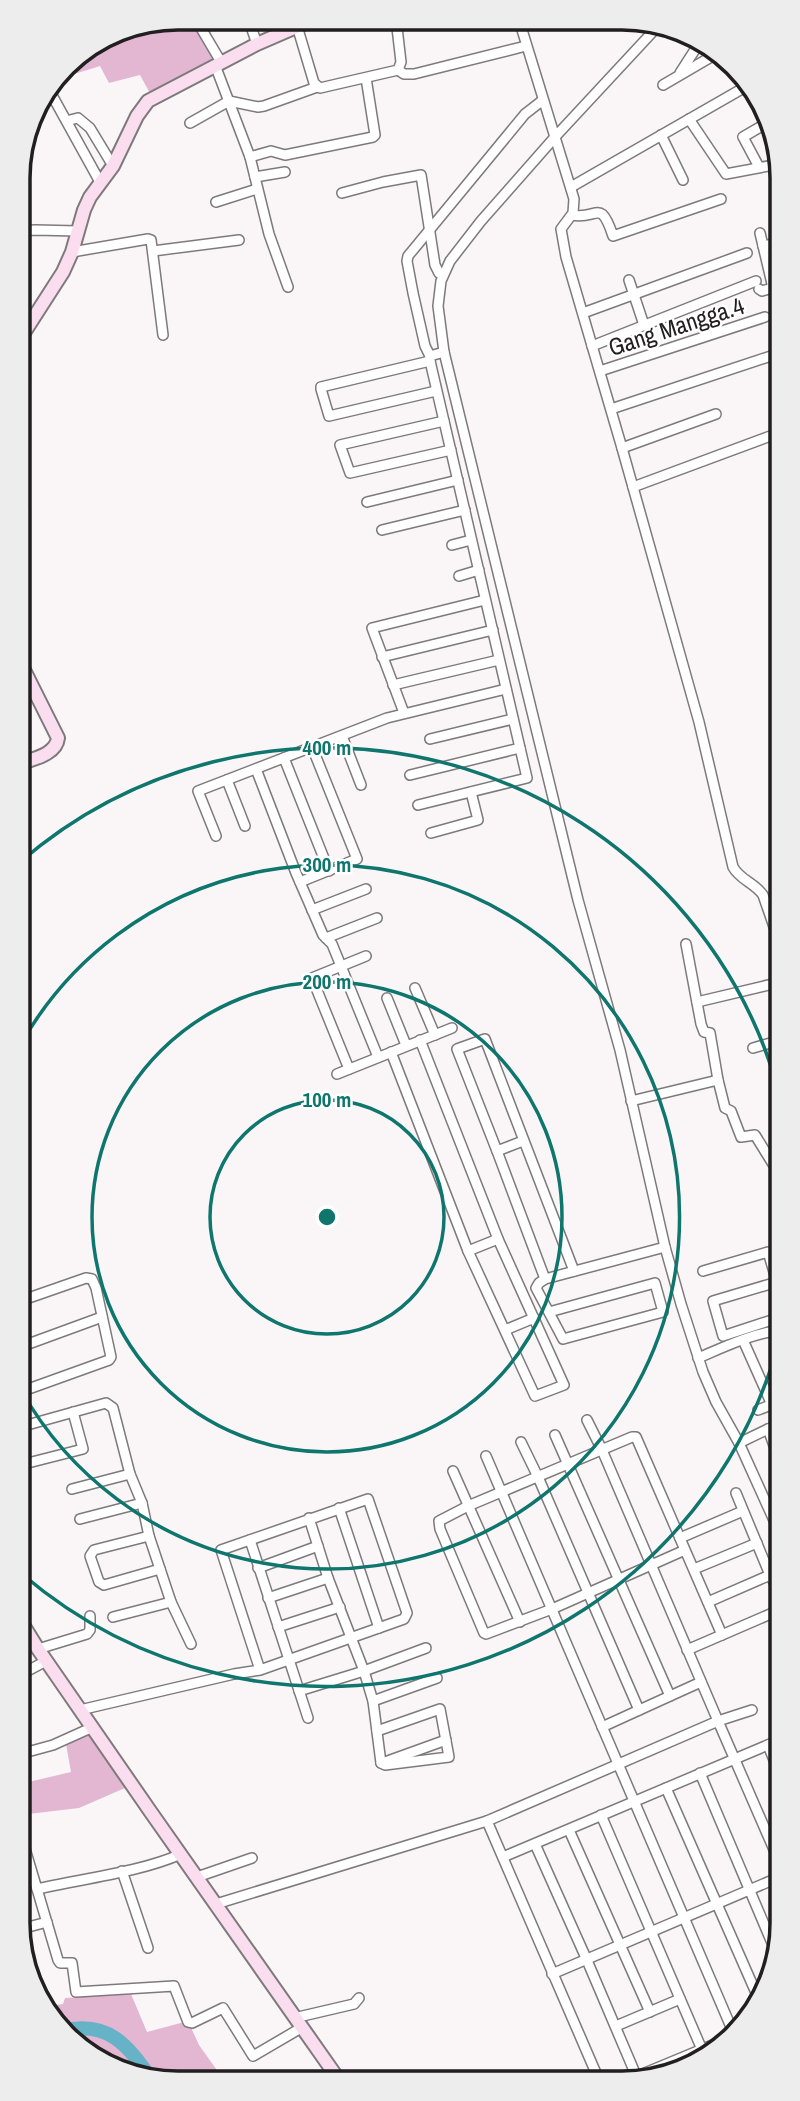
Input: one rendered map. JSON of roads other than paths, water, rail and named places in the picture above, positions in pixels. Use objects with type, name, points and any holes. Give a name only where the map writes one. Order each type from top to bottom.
[{"type":"street","points":[[201,30],[218,64],[250,157],[272,244],[288,287]]},
{"type":"street","points":[[252,30],[257,44]]},
{"type":"street","points":[[30,315],[63,272],[72,252],[84,210],[113,166],[137,116],[148,101],[288,30]]},
{"type":"street","points":[[298,30],[317,87]]},
{"type":"street","points":[[397,30],[401,62],[398,70]]},
{"type":"street","points":[[522,30],[574,199],[572,215],[561,229],[562,237],[699,722],[733,867],[736,873],[758,888],[770,915]]},
{"type":"street","points":[[652,33],[481,222],[450,261],[440,288],[438,314],[444,352],[578,900],[636,1099],[665,1247],[698,1358],[716,1402],[739,1443],[770,1511]]},
{"type":"street","points":[[190,123],[229,101],[264,106],[317,87],[324,88],[398,70],[404,74],[414,74],[526,46]]},
{"type":"street","points":[[678,76],[695,49]]},
{"type":"street","points":[[663,85],[708,58]]},
{"type":"street","points":[[250,157],[271,151],[285,155],[373,137],[375,135],[366,78]]},
{"type":"street","points":[[571,187],[740,90]]},
{"type":"street","points":[[54,98],[100,182]]},
{"type":"street","points":[[418,805],[527,778],[407,261],[429,229],[525,114],[543,100]]},
{"type":"street","points":[[70,120],[80,119],[85,123],[113,166]]},
{"type":"street","points":[[689,119],[726,174],[769,165]]},
{"type":"street","points":[[761,127],[743,137],[762,166]]},
{"type":"street","points":[[661,135],[683,180]]},
{"type":"street","points":[[762,166],[769,162]]},
{"type":"street","points":[[255,177],[285,172]]},
{"type":"street","points":[[342,193],[420,175],[435,265],[443,275]]},
{"type":"street","points":[[216,202],[257,189]]},
{"type":"street","points":[[572,215],[591,212],[603,215],[613,236],[721,199]]},
{"type":"street","points":[[30,230],[78,231]]},
{"type":"street","points":[[760,233],[770,268]]},
{"type":"street","points":[[72,252],[151,240],[163,335]]},
{"type":"street","points":[[153,251],[239,240]]},
{"type":"street","points":[[763,246],[770,245]]},
{"type":"street","points":[[583,313],[747,253]]},
{"type":"street","points":[[629,280],[644,325]]},
{"type":"street","points":[[592,346],[758,285],[762,291],[770,289]]},
{"type":"street","name":"Gang Mangga.4","points":[[600,371],[765,317]]},
{"type":"street","points":[[436,391],[329,416],[320,389],[444,352]]},
{"type":"street","points":[[611,409],[770,357]]},
{"type":"street","points":[[622,447],[716,414]]},
{"type":"street","points":[[444,421],[340,445],[350,473],[451,450]]},
{"type":"street","points":[[633,487],[770,436]]},
{"type":"street","points":[[367,502],[458,480]]},
{"type":"street","points":[[382,530],[465,510]]},
{"type":"street","points":[[452,545],[471,540]]},
{"type":"street","points":[[459,576],[478,570]]},
{"type":"street","points":[[404,713],[372,628],[485,600]]},
{"type":"street","points":[[382,657],[493,630]]},
{"type":"street","points":[[393,685],[499,660]]},
{"type":"street","points":[[30,682],[58,738],[58,744],[53,749],[30,759]]},
{"type":"street","points":[[216,836],[198,791],[372,723],[506,689]]},
{"type":"street","points":[[430,739],[513,719]]},
{"type":"street","points":[[342,736],[361,785]]},
{"type":"street","points":[[300,882],[357,859],[312,747]]},
{"type":"street","points":[[410,775],[520,748]]},
{"type":"street","points":[[284,758],[329,871]]},
{"type":"street","points":[[256,769],[300,882],[323,935],[332,944],[377,1057]]},
{"type":"street","points":[[227,780],[245,826]]},
{"type":"street","points":[[431,832],[478,820],[471,792]]},
{"type":"street","points":[[312,910],[366,889]]},
{"type":"street","points":[[326,938],[377,918]]},
{"type":"street","points":[[686,944],[703,1032],[710,1033],[725,1108],[731,1111],[741,1137],[755,1135],[770,1159]]},
{"type":"street","points":[[349,1069],[312,978],[366,956]]},
{"type":"street","points":[[697,1002],[770,985]]},
{"type":"street","points":[[415,988],[435,1035]]},
{"type":"street","points":[[387,998],[406,1045]]},
{"type":"street","points":[[337,1074],[452,1028]]},
{"type":"street","points":[[545,1279],[457,1049],[485,1039],[575,1271]]},
{"type":"street","points":[[391,1052],[468,1251],[536,1396],[564,1385],[498,1239],[421,1040]]},
{"type":"street","points":[[753,1048],[770,1043]]},
{"type":"street","points":[[636,1099],[718,1080]]},
{"type":"street","points":[[497,1151],[523,1141]]},
{"type":"street","points":[[468,1251],[498,1239]]},
{"type":"street","points":[[548,1312],[655,1283],[663,1312],[563,1339],[548,1312],[536,1288],[545,1279],[665,1247]]},
{"type":"street","points":[[703,1271],[768,1252],[770,1259]]},
{"type":"street","points":[[30,1298],[90,1278],[96,1288],[111,1357],[109,1360],[30,1385]]},
{"type":"street","points":[[770,1284],[713,1301],[723,1336],[770,1321]]},
{"type":"street","points":[[30,1343],[102,1317]]},
{"type":"street","points":[[505,1331],[534,1318]]},
{"type":"street","points":[[698,1358],[770,1331]]},
{"type":"street","points":[[743,1340],[770,1392]]},
{"type":"street","points":[[30,1424],[106,1403],[113,1408],[130,1474],[142,1503],[149,1536],[171,1602],[191,1644]]},
{"type":"street","points":[[758,1409],[770,1405]]},
{"type":"street","points":[[30,1462],[83,1449],[73,1412]]},
{"type":"street","points":[[587,1420],[770,1841]]},
{"type":"street","points":[[739,1443],[768,1429],[770,1435]]},
{"type":"street","points":[[555,1435],[670,1696]]},
{"type":"street","points":[[685,1550],[489,1634],[484,1633],[439,1524],[441,1518],[468,1506],[632,1437],[638,1438],[722,1635]]},
{"type":"street","points":[[521,1442],[639,1710]]},
{"type":"street","points":[[486,1456],[730,2025]]},
{"type":"street","points":[[453,1471],[520,1622]]},
{"type":"street","points":[[72,1489],[130,1474]]},
{"type":"street","points":[[708,1602],[770,1575],[736,1493]]},
{"type":"street","points":[[80,1710],[260,1670],[404,1619],[407,1613],[368,1499],[221,1550],[260,1670]]},
{"type":"street","points":[[80,1519],[142,1503]]},
{"type":"street","points":[[339,1508],[379,1628]]},
{"type":"street","points":[[680,1538],[743,1511]]},
{"type":"street","points":[[309,1518],[373,1701],[382,1763]]},
{"type":"street","points":[[149,1536],[94,1550],[90,1556],[99,1582],[104,1585],[160,1569]]},
{"type":"street","points":[[250,1540],[309,1718]]},
{"type":"street","points":[[694,1569],[757,1543]]},
{"type":"street","points":[[258,1568],[318,1546]]},
{"type":"street","points":[[268,1598],[328,1578]]},
{"type":"street","points":[[113,1617],[171,1602]]},
{"type":"street","points":[[278,1628],[340,1607]]},
{"type":"street","points":[[687,1650],[770,1614]]},
{"type":"street","points":[[38,1649],[87,1634],[90,1630],[90,1616]]},
{"type":"street","points":[[30,1636],[149,1811],[332,2071]]},
{"type":"street","points":[[299,1691],[426,1648]]},
{"type":"street","points":[[30,1670],[46,1661]]},
{"type":"street","points":[[373,1701],[437,1678]]},
{"type":"street","points":[[603,1727],[701,1682]]},
{"type":"street","points":[[377,1731],[440,1709],[449,1757],[385,1765],[382,1763]]},
{"type":"street","points":[[216,1904],[487,1821],[718,1721],[752,1710]]},
{"type":"street","points":[[30,1751],[53,1745],[93,1727]]},
{"type":"street","points":[[382,1763],[446,1740]]},
{"type":"street","points":[[503,1857],[768,1745],[770,1750]]},
{"type":"street","points":[[700,1773],[769,1937]]},
{"type":"street","points":[[666,1787],[755,1990]]},
{"type":"street","points":[[601,1815],[702,2047]]},
{"type":"street","points":[[487,1821],[595,2071]]},
{"type":"street","points":[[569,1830],[650,2012]]},
{"type":"street","points":[[535,1844],[615,2026],[631,2071]]},
{"type":"street","points":[[37,1889],[122,1871],[181,1854]]},
{"type":"street","points":[[197,1877],[252,1858]]},
{"type":"street","points":[[30,1866],[59,1962],[71,1963],[76,1992],[174,1986],[188,2022],[192,2023],[223,2008],[253,2056],[297,2023],[354,2004],[359,1998]]},
{"type":"street","points":[[122,1871],[148,1948]]},
{"type":"street","points":[[552,1974],[770,1881]]},
{"type":"street","points":[[30,1927],[47,1922]]},
{"type":"street","points":[[615,2026],[680,1999]]},
{"type":"waterway","points":[[74,2029],[92,2029],[116,2038],[142,2066]]}]
